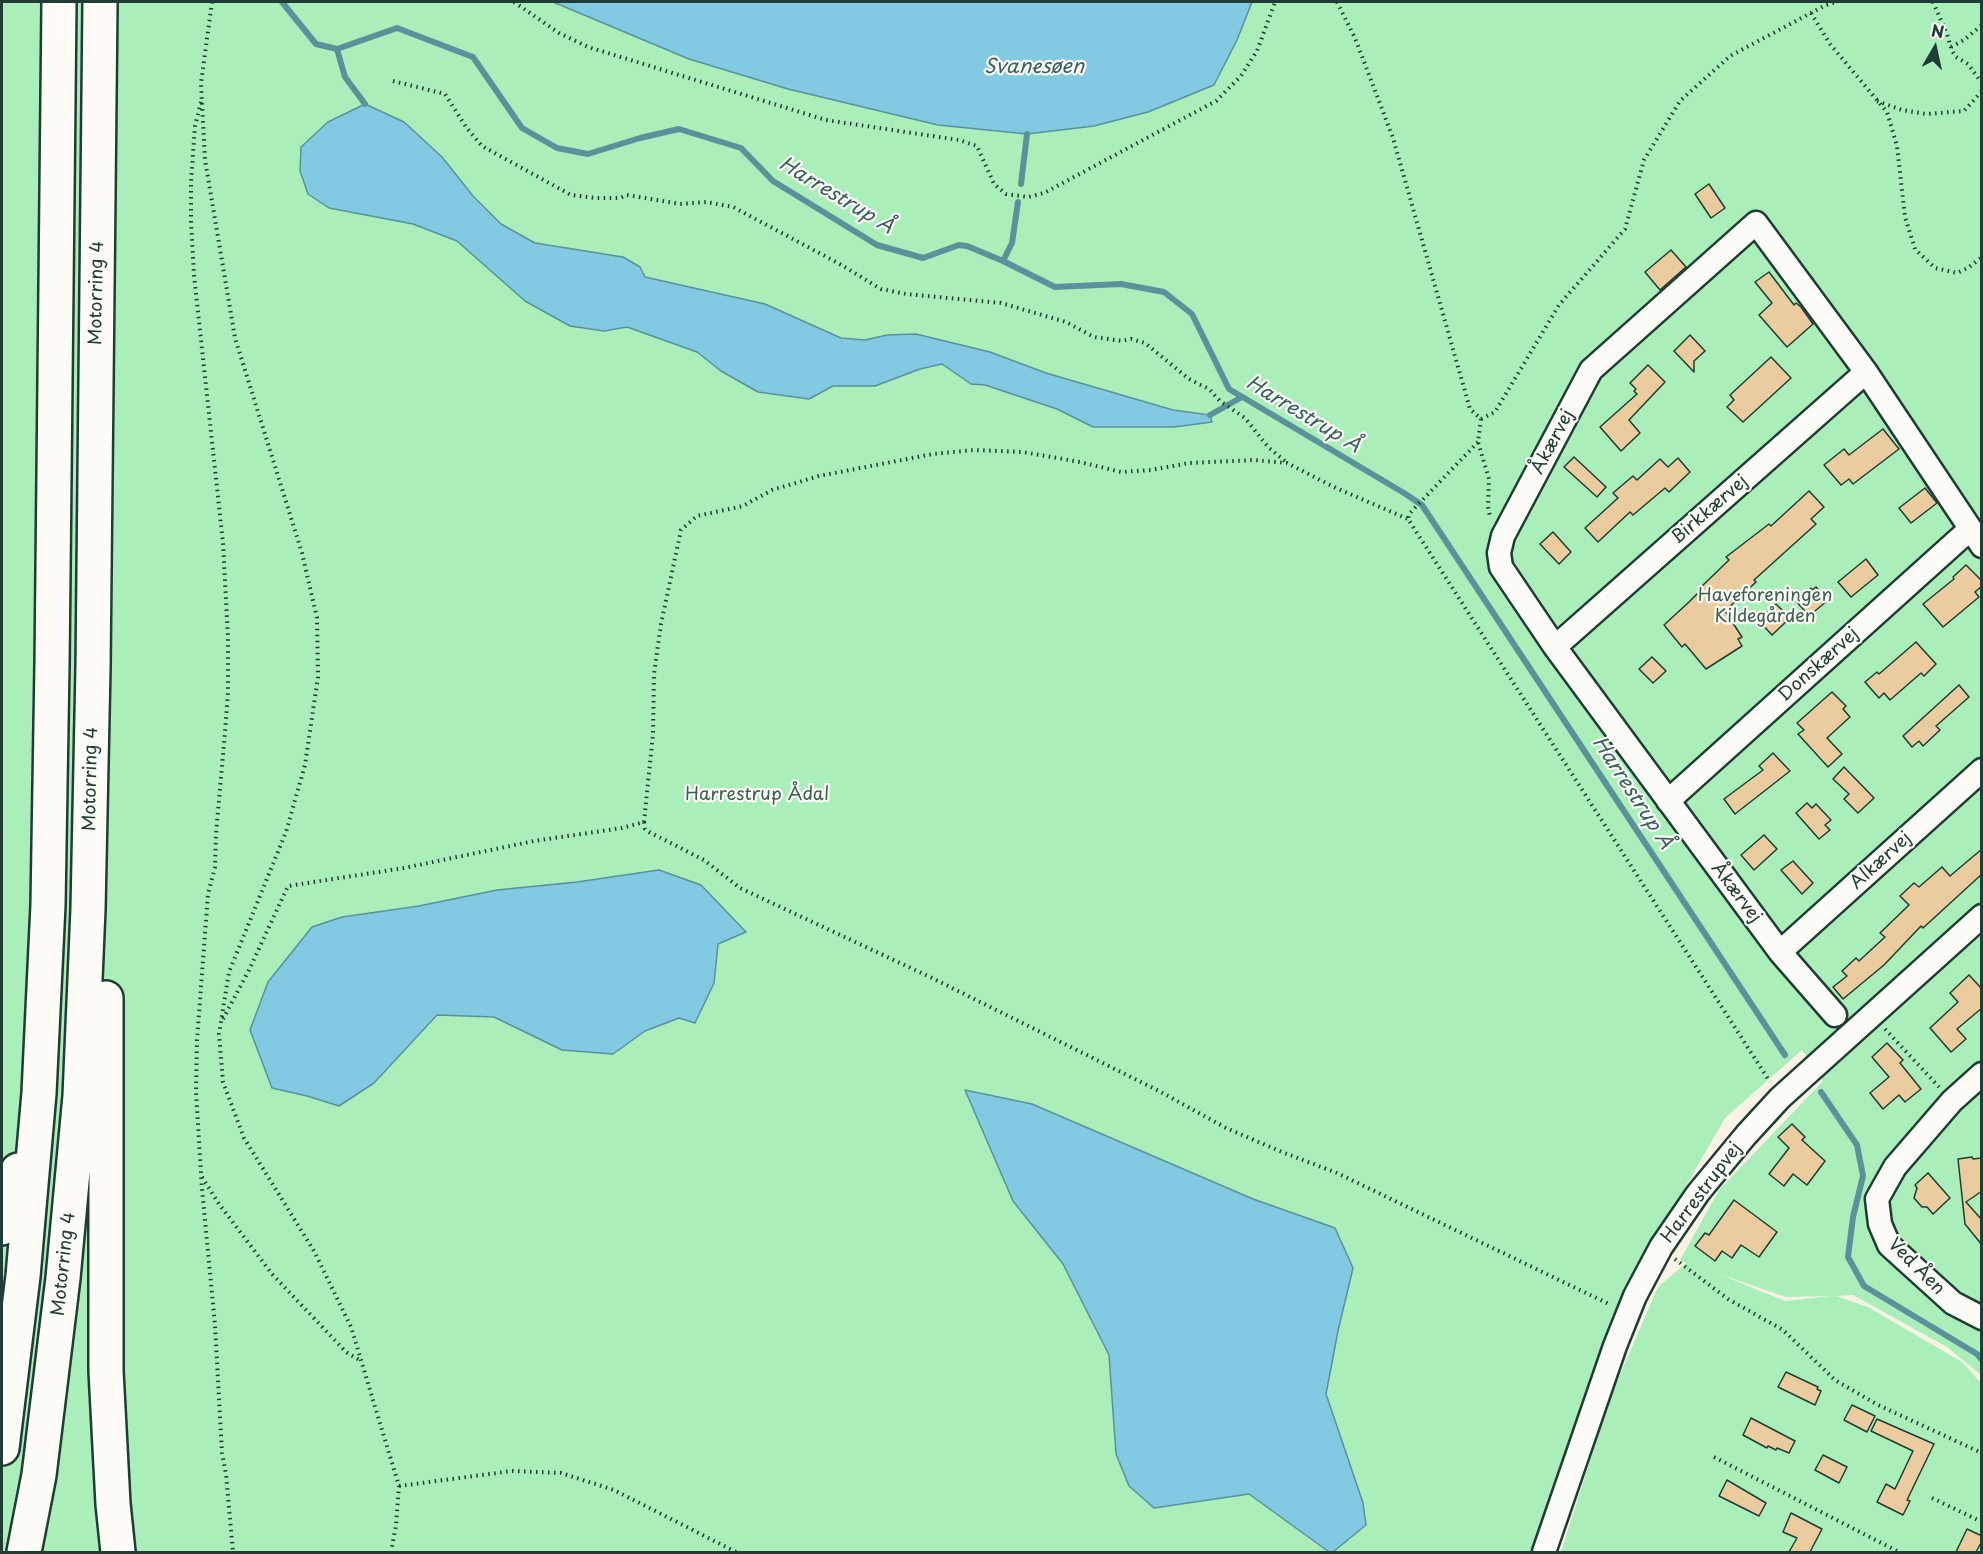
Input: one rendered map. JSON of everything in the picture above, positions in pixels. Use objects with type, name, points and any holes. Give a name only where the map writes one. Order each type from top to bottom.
[{"type":"highway","points":[[2,1448],[23,1276],[39,1093],[48,905],[59,2]]},
{"type":"highway","name":"Motorring 4","points":[[24,1552],[39,1475],[63,1278],[80,1096],[88,909],[93,667],[100,2]]},
{"type":"highway","points":[[93,667],[107,849],[106,1371],[113,1504],[118,1552]]},
{"type":"highway","points":[[2,1228],[39,1093]]},
{"type":"street","name":"Åkærvej","points":[[1835,1015],[1780,952],[1555,647],[1501,567],[1499,553],[1503,536],[1591,370],[1756,223],[1866,372],[1976,538]]},
{"type":"street","name":"Birkkærvej","points":[[1555,647],[1866,372]]},
{"type":"street","name":"Donskærvej","points":[[1668,801],[1976,538]]},
{"type":"street","name":"Alkærvej","points":[[1780,952],[1982,770]]},
{"type":"street","name":"Harrestrupvej","points":[[1544,1552],[1615,1346],[1635,1296],[1661,1247],[1698,1193],[1780,1098],[1982,916]]},
{"type":"street","name":"Ved Åen","points":[[1982,1074],[1952,1101],[1895,1167],[1877,1199],[1880,1224],[1889,1245],[1953,1304],[1982,1318]]},
{"type":"path","points":[[212,2],[201,83],[205,160],[235,338],[302,554],[317,618],[318,677],[305,765],[286,832],[229,972],[219,1034],[223,1082],[244,1138],[314,1251],[351,1326],[399,1486],[391,1552]]},
{"type":"path","points":[[514,2],[559,33],[588,47],[826,120],[968,143],[977,147],[994,184],[1006,194],[1028,197],[1044,193],[1216,101],[1240,76],[1257,51],[1275,2]]},
{"type":"path","points":[[1337,2],[1355,39],[1393,138],[1470,409],[1481,419]]},
{"type":"path","points":[[1481,419],[1495,412],[1559,304],[1625,229],[1644,160],[1680,101],[1730,56],[1836,2]]},
{"type":"path","points":[[1933,2],[1956,57],[1968,64],[1982,83]]},
{"type":"path","points":[[1811,13],[1830,44],[1887,112],[1897,146],[1905,217],[1915,249],[1935,268],[1957,273],[1982,257]]},
{"type":"path","points":[[1951,47],[1982,26]]},
{"type":"path","points":[[393,81],[445,94],[466,127],[482,146],[571,195],[596,198],[620,198],[627,195],[680,204],[706,202],[734,207],[881,289],[906,294],[1001,303],[1066,322],[1094,337],[1122,341],[1131,339],[1145,343],[1189,379],[1209,389],[1220,401],[1245,417],[1268,447],[1287,463],[1336,488],[1408,517],[1780,1098]]},
{"type":"path","points":[[1876,101],[1902,110],[1926,114],[1964,111],[1982,91]]},
{"type":"path","points":[[202,98],[195,126],[191,222],[195,285],[223,543],[228,638],[228,692],[215,867],[208,894],[197,1040],[196,1092],[201,1176],[215,1325],[222,1452],[233,1552]]},
{"type":"path","points":[[1481,419],[1478,442],[1489,479],[1488,507],[1491,520],[1500,523],[1503,536]]},
{"type":"path","points":[[1408,517],[1478,442]]},
{"type":"path","points":[[1287,463],[1254,460],[1200,462],[1121,472],[1023,452],[974,450],[943,453],[819,476],[772,490],[743,506],[697,516],[681,530],[661,624],[654,674],[645,829],[704,860],[740,888],[930,977],[1226,1128],[1337,1173],[1628,1314]]},
{"type":"path","points":[[221,1022],[249,970],[288,886],[404,868],[534,841],[622,828],[644,822]]},
{"type":"path","points":[[1872,1014],[1952,1101]]},
{"type":"path","points":[[201,1176],[219,1204],[272,1274],[346,1352],[361,1362]]},
{"type":"path","points":[[1661,1247],[1728,1299],[1783,1330],[1835,1380],[1878,1405],[1982,1453]]},
{"type":"path","points":[[1714,1457],[1899,1552]]},
{"type":"path","points":[[399,1486],[512,1471],[561,1473],[614,1490],[736,1552]]},
{"type":"path","points":[[1932,1498],[1982,1522]]},
{"type":"green space","name":"Harrestrup Ådal","points":[[2,2],[1981,2],[1981,1375],[1947,1347],[1853,1295],[1836,1296],[1868,1307],[1962,1362],[1981,1383],[1981,1552],[1561,1552],[1611,1395],[1658,1287],[1686,1263],[1680,1260],[1719,1190],[1823,1081],[1802,1050],[1725,1118],[1620,1300],[1597,1357],[1532,1552],[2,1552]],"holes":[[[1719,1274],[1786,1297],[1831,1296],[1785,1301]]]},
{"type":"water","name":"Svanesøen","points":[[553,2],[1252,2],[1237,40],[1214,85],[1148,112],[1094,126],[1027,134],[938,125],[788,89],[689,59]]},
{"type":"water","points":[[365,104],[404,122],[442,157],[473,196],[501,224],[535,243],[623,257],[640,267],[645,277],[765,304],[841,338],[865,340],[887,335],[916,334],[990,352],[1046,373],[1173,410],[1210,415],[1212,422],[1174,427],[1093,427],[1057,409],[985,385],[971,384],[942,364],[920,369],[875,386],[833,386],[809,399],[758,392],[721,371],[697,352],[627,327],[604,331],[570,326],[525,301],[457,241],[413,224],[329,208],[308,194],[300,171],[301,147],[328,122]]},
{"type":"water","points":[[659,870],[701,885],[746,932],[718,944],[714,983],[695,1023],[679,1018],[645,1031],[613,1054],[562,1050],[494,1017],[437,1015],[374,1083],[339,1106],[272,1088],[250,1030],[268,982],[312,927],[342,917],[419,906],[497,890],[577,882]]},
{"type":"water","points":[[965,1090],[1032,1104],[1253,1199],[1335,1228],[1353,1268],[1326,1394],[1363,1503],[1366,1525],[1333,1552],[1329,1552],[1249,1494],[1154,1508],[1129,1486],[1116,1454],[1109,1355],[1063,1264],[1013,1201]]},
{"type":"building","points":[[1709,184],[1725,208],[1711,218],[1695,194]]},
{"type":"building","points":[[1671,250],[1686,267],[1660,290],[1645,272]]},
{"type":"building","points":[[1769,272],[1794,305],[1796,303],[1801,307],[1813,324],[1787,347],[1759,315],[1772,303],[1755,282]]},
{"type":"building","points":[[1690,335],[1705,351],[1694,361],[1694,372],[1674,351]]},
{"type":"building","points":[[1771,357],[1791,378],[1743,422],[1727,407],[1734,400],[1730,395]]},
{"type":"building","points":[[1648,365],[1665,382],[1629,420],[1640,433],[1621,451],[1600,427],[1637,394],[1634,391],[1636,389],[1630,383]]},
{"type":"building","points":[[1883,429],[1899,449],[1853,484],[1849,479],[1841,485],[1824,465],[1844,449],[1849,455]]},
{"type":"building","points":[[1574,457],[1606,487],[1597,497],[1564,467]]},
{"type":"building","points":[[1678,458],[1690,472],[1669,492],[1665,488],[1633,515],[1630,512],[1598,542],[1585,528],[1618,498],[1613,493],[1633,476],[1637,480],[1660,459],[1668,467]]},
{"type":"building","points":[[1925,488],[1937,503],[1911,523],[1899,508]]},
{"type":"building","points":[[1809,491],[1824,507],[1811,519],[1816,524],[1754,580],[1756,582],[1725,611],[1742,637],[1738,639],[1742,646],[1706,669],[1685,644],[1682,647],[1664,625],[1729,560],[1726,557],[1769,524],[1771,526]]},
{"type":"building","points":[[1553,532],[1571,552],[1559,564],[1540,544]]},
{"type":"building","points":[[1866,559],[1878,575],[1851,597],[1838,582]]},
{"type":"building","points":[[1966,565],[1982,581],[1982,586],[1975,592],[1979,597],[1943,627],[1923,604],[1954,579],[1953,577]]},
{"type":"building","points":[[1816,587],[1827,601],[1809,616],[1796,601],[1811,588],[1812,590]]},
{"type":"building","points":[[1776,604],[1790,618],[1772,635],[1759,621]]},
{"type":"building","points":[[1916,642],[1936,664],[1924,676],[1921,673],[1890,700],[1884,693],[1879,698],[1865,682],[1877,672],[1879,674]]},
{"type":"building","points":[[1652,657],[1666,671],[1653,683],[1639,669]]},
{"type":"building","points":[[1959,685],[1969,697],[1936,726],[1940,730],[1923,746],[1919,741],[1912,747],[1903,736]]},
{"type":"building","points":[[1832,692],[1846,706],[1843,709],[1850,717],[1827,738],[1842,754],[1828,767],[1798,734],[1804,730],[1797,723]]},
{"type":"building","points":[[1773,753],[1790,771],[1735,814],[1724,799],[1763,770],[1759,766]]},
{"type":"building","points":[[1844,767],[1874,798],[1858,813],[1844,799],[1849,794],[1833,779]]},
{"type":"building","points":[[1807,803],[1812,808],[1816,804],[1831,820],[1825,825],[1830,830],[1819,839],[1796,813]]},
{"type":"building","points":[[1764,835],[1777,849],[1754,870],[1741,855]]},
{"type":"building","points":[[1982,849],[1982,874],[1923,928],[1921,926],[1884,965],[1843,999],[1833,987],[1847,976],[1842,971],[1856,958],[1859,961],[1885,937],[1880,933],[1909,905],[1900,896],[1914,883],[1919,887],[1942,867],[1950,876]]},
{"type":"building","points":[[1793,861],[1813,883],[1802,894],[1781,870]]},
{"type":"building","points":[[1969,975],[1982,989],[1982,1008],[1957,1029],[1966,1039],[1951,1052],[1930,1028],[1958,1002],[1950,993]]},
{"type":"building","points":[[1887,1043],[1903,1060],[1900,1063],[1921,1089],[1905,1102],[1899,1095],[1883,1109],[1870,1093],[1889,1077],[1872,1057]]},
{"type":"building","points":[[1792,1124],[1805,1137],[1802,1140],[1825,1161],[1807,1185],[1793,1174],[1784,1186],[1769,1174],[1789,1148],[1778,1137]]},
{"type":"building","points":[[1972,1157],[1973,1159],[1982,1158],[1982,1191],[1966,1202],[1982,1220],[1982,1245],[1965,1224],[1958,1159]]},
{"type":"building","points":[[1928,1173],[1950,1198],[1933,1214],[1914,1198],[1917,1188],[1915,1185]]},
{"type":"building","points":[[1734,1200],[1777,1232],[1759,1257],[1741,1245],[1732,1258],[1722,1251],[1715,1261],[1695,1246],[1705,1233],[1709,1235]]},
{"type":"building","points":[[1786,1372],[1818,1387],[1817,1389],[1821,1391],[1815,1405],[1778,1387]]},
{"type":"building","points":[[1852,1405],[1875,1416],[1867,1432],[1844,1420]]},
{"type":"building","points":[[1751,1418],[1795,1441],[1789,1453],[1777,1448],[1776,1450],[1768,1446],[1767,1448],[1743,1435]]},
{"type":"building","points":[[1877,1419],[1934,1444],[1907,1500],[1910,1501],[1903,1515],[1877,1502],[1886,1484],[1895,1489],[1913,1451],[1871,1431]]},
{"type":"building","points":[[1823,1455],[1847,1467],[1839,1483],[1815,1470]]},
{"type":"building","points":[[1727,1480],[1766,1503],[1759,1516],[1719,1496]]},
{"type":"building","points":[[1791,1513],[1822,1529],[1810,1552],[1789,1552],[1797,1538],[1783,1532]]},
{"type":"building","points":[[1967,1529],[1982,1536],[1982,1541],[1976,1552],[1956,1552]]},
{"type":"waterway","name":"Harrestrup Å","points":[[282,2],[316,44],[337,49],[397,28],[473,57],[522,128],[557,148],[588,154],[679,129],[741,148],[773,181],[877,245],[923,258],[959,245],[967,246],[1055,287],[1121,284],[1164,292],[1192,314],[1229,389],[1422,505],[1785,1055]]},
{"type":"waterway","points":[[337,49],[345,77],[365,104]]},
{"type":"waterway","points":[[1021,184],[1027,134]]},
{"type":"waterway","points":[[1003,261],[1012,243],[1018,202]]},
{"type":"waterway","points":[[1210,415],[1242,397]]},
{"type":"waterway","name":"Harrestrup Å","points":[[1821,1092],[1857,1145],[1863,1176],[1853,1217],[1848,1257],[1864,1286],[1977,1354],[1982,1360]]},
{"type":"park label","name":"Haveforeningen Kildegården","points":[[1765,606]]}]
